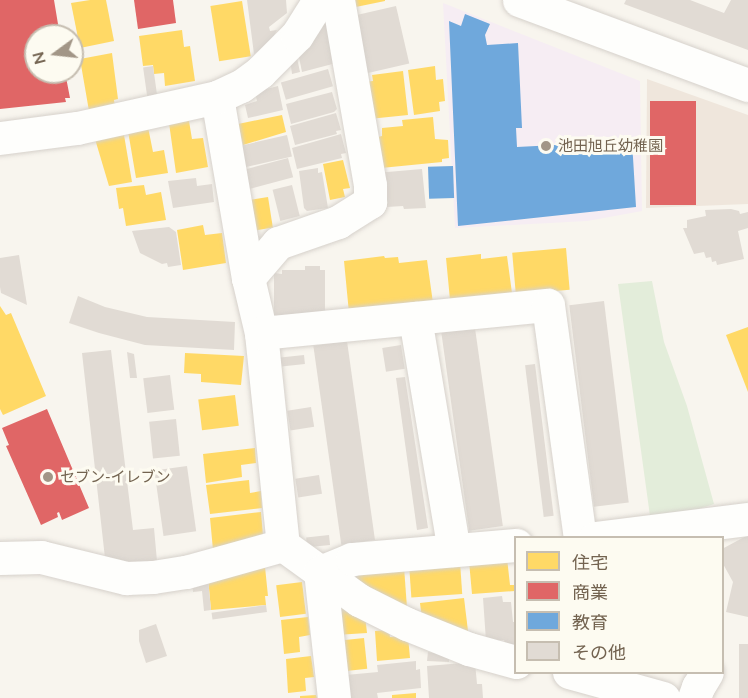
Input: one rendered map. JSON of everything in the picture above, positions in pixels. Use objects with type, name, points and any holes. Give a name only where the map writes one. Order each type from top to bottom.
[{"type":"street","points":[[0,138],[76,128],[218,97],[241,86],[260,72],[297,35],[318,0]]},
{"type":"street","points":[[248,278],[278,243],[338,222],[370,202],[370,185],[338,0]]},
{"type":"street","points":[[519,0],[748,85]]},
{"type":"street","points":[[218,97],[248,278],[261,333],[283,545],[360,600],[407,624],[470,649],[514,661]]},
{"type":"street","points":[[261,333],[548,304],[580,536]]},
{"type":"street","points":[[415,318],[454,550]]},
{"type":"street","points":[[616,536],[702,532],[748,519]]},
{"type":"street","points":[[320,572],[352,559],[514,544]]},
{"type":"street","points":[[0,558],[41,557],[126,578],[153,578],[186,572],[283,545]]},
{"type":"street","points":[[320,572],[333,698]]},
{"type":"street","points":[[576,674],[663,698]]},
{"type":"street","points":[[694,698],[706,674]]},
{"type":"shaded area","name":"池田旭丘幼稚園","points":[[443,3],[640,81],[642,211],[587,221],[455,228]]},
{"type":"shaded area","points":[[647,79],[748,115],[748,204],[646,208]]},
{"type":"green space","points":[[652,281],[664,342],[687,406],[714,504],[683,514],[650,516],[618,284]]},
{"type":"building: 住宅","points":[[106,0],[114,41],[84,47],[84,24],[75,24],[71,3]]},
{"type":"building: 住宅","points":[[344,0],[385,0],[385,1],[346,9]]},
{"type":"building: 住宅","points":[[242,1],[251,56],[219,61],[210,6]]},
{"type":"building: 住宅","points":[[182,30],[184,47],[190,46],[195,81],[165,86],[164,73],[154,74],[153,65],[143,66],[139,36]]},
{"type":"building: 住宅","points":[[112,53],[118,99],[114,100],[115,107],[89,111],[84,82],[84,58]]},
{"type":"building: 住宅","points":[[435,66],[436,80],[443,79],[445,101],[439,102],[440,111],[414,115],[408,70]]},
{"type":"building: 住宅","points":[[403,71],[408,115],[369,119],[364,82],[373,81],[372,75]]},
{"type":"building: 住宅","points":[[282,115],[286,132],[243,145],[238,124]]},
{"type":"building: 住宅","points":[[433,117],[435,139],[448,140],[449,158],[442,159],[442,162],[381,168],[378,137],[382,136],[382,128],[403,126],[402,120]]},
{"type":"building: 住宅","points":[[189,121],[192,139],[203,138],[208,167],[176,173],[169,123]]},
{"type":"building: 住宅","points":[[148,127],[153,152],[164,150],[168,173],[136,178],[128,131]]},
{"type":"building: 住宅","points":[[124,135],[132,182],[109,186],[95,139]]},
{"type":"building: 住宅","points":[[343,160],[350,188],[343,189],[345,197],[330,200],[323,164]]},
{"type":"building: 住宅","points":[[144,185],[146,195],[161,192],[166,220],[126,226],[123,208],[119,209],[116,188]]},
{"type":"building: 住宅","points":[[268,197],[273,228],[255,230],[250,200]]},
{"type":"building: 住宅","points":[[203,225],[205,235],[222,233],[226,263],[183,270],[177,230]]},
{"type":"building: 住宅","points":[[566,248],[570,290],[516,295],[512,253]]},
{"type":"building: 住宅","points":[[481,254],[481,259],[507,256],[512,293],[450,300],[446,258]]},
{"type":"building: 住宅","points":[[384,256],[385,258],[398,257],[399,263],[427,260],[433,303],[349,313],[344,261]]},
{"type":"building: 住宅","points":[[0,306],[6,315],[11,313],[46,396],[3,415],[0,409]]},
{"type":"building: 住宅","points":[[748,327],[748,392],[726,335]]},
{"type":"building: 住宅","points":[[185,353],[244,356],[241,385],[201,382],[201,374],[184,373]]},
{"type":"building: 住宅","points":[[235,395],[239,426],[202,430],[198,400]]},
{"type":"building: 住宅","points":[[255,448],[256,463],[241,465],[242,477],[206,483],[203,454]]},
{"type":"building: 住宅","points":[[249,480],[250,493],[261,491],[262,508],[210,514],[206,485]]},
{"type":"building: 住宅","points":[[261,512],[263,535],[213,550],[210,518]]},
{"type":"building: 住宅","points":[[507,558],[510,585],[514,585],[514,591],[472,594],[469,561]]},
{"type":"building: 住宅","points":[[460,562],[462,594],[411,597],[409,566]]},
{"type":"building: 住宅","points":[[265,567],[268,596],[265,596],[266,605],[211,610],[208,578],[222,572]]},
{"type":"building: 住宅","points":[[404,567],[407,608],[357,585],[356,571]]},
{"type":"building: 住宅","points":[[302,582],[306,614],[280,617],[276,585]]},
{"type":"building: 住宅","points":[[464,598],[468,631],[422,619],[420,603]]},
{"type":"building: 住宅","points":[[333,603],[352,609],[353,615],[365,615],[367,633],[336,635]]},
{"type":"building: 住宅","points":[[308,617],[310,635],[299,637],[300,652],[284,654],[281,620]]},
{"type":"building: 住宅","points":[[389,630],[390,637],[408,636],[410,658],[377,661],[375,631]]},
{"type":"building: 住宅","points":[[364,638],[367,669],[341,672],[338,641]]},
{"type":"building: 住宅","points":[[311,656],[314,677],[305,678],[306,691],[288,693],[286,659]]},
{"type":"building: 住宅","points":[[416,693],[416,698],[392,698],[392,695]]},
{"type":"building: 住宅","points":[[316,695],[317,698],[300,698],[300,696]]},
{"type":"building: 商業","points":[[0,0],[54,0],[58,24],[24,24],[24,84],[67,84],[70,98],[65,98],[66,102],[0,109]]},
{"type":"building: 商業","points":[[134,0],[173,0],[176,23],[138,29]]},
{"type":"building: 商業","points":[[650,101],[696,101],[696,205],[650,205]]},
{"type":"building: 商業","name":"セブン-イレブン","points":[[47,409],[89,508],[62,520],[59,512],[58,517],[41,525],[6,446],[9,445],[2,428]]},
{"type":"building: 教育","points":[[465,14],[490,24],[485,35],[487,45],[518,43],[522,128],[516,128],[517,147],[632,141],[636,207],[458,226],[449,21],[461,26]]},
{"type":"building: 教育","points":[[453,166],[454,198],[429,199],[428,167]]},
{"type":"building: その他","points":[[247,0],[286,0],[287,13],[269,27],[270,31],[277,30],[270,43],[254,54]]},
{"type":"building: その他","points":[[626,0],[690,0],[724,13],[731,0],[748,0],[748,50],[624,4]]},
{"type":"building: その他","points":[[396,6],[409,63],[363,74],[349,17]]},
{"type":"building: その他","points":[[331,20],[340,62],[302,72],[297,47],[308,25]]},
{"type":"building: その他","points":[[297,58],[300,72],[292,74],[290,59]]},
{"type":"building: その他","points":[[153,66],[157,95],[147,96],[143,67]]},
{"type":"building: その他","points":[[328,69],[333,86],[286,100],[281,83]]},
{"type":"building: その他","points":[[278,86],[283,110],[248,118],[245,105],[257,101],[255,92]]},
{"type":"building: その他","points":[[332,92],[337,109],[334,112],[291,124],[286,104]]},
{"type":"building: その他","points":[[336,113],[341,130],[336,131],[337,134],[295,145],[290,126]]},
{"type":"building: その他","points":[[341,134],[346,153],[341,154],[342,158],[297,169],[292,148]]},
{"type":"building: その他","points":[[287,135],[292,156],[240,168],[235,147]]},
{"type":"building: その他","points":[[288,158],[293,177],[249,189],[244,170]]},
{"type":"building: その他","points":[[318,168],[318,173],[322,172],[328,208],[307,211],[304,208],[299,171]]},
{"type":"building: その他","points":[[422,169],[426,208],[387,207],[387,202],[377,202],[376,173]]},
{"type":"building: その他","points":[[196,178],[197,186],[212,184],[214,202],[173,208],[168,181]]},
{"type":"building: その他","points":[[292,185],[300,216],[280,221],[273,190]]},
{"type":"building: その他","points":[[705,210],[739,211],[740,214],[748,212],[748,228],[738,231],[744,259],[717,265],[716,261],[712,262],[711,257],[706,258],[704,252],[694,254],[683,228],[687,228],[687,220],[706,216]]},
{"type":"building: その他","points":[[169,227],[176,232],[181,265],[168,267],[167,263],[162,264],[140,253],[132,231]]},
{"type":"building: その他","points":[[19,255],[27,305],[1,293],[0,287],[0,258]]},
{"type":"building: その他","points":[[305,266],[320,266],[320,270],[325,270],[325,313],[274,316],[274,273],[282,274],[282,270],[305,270]]},
{"type":"building: その他","points":[[78,296],[105,307],[147,317],[235,322],[234,350],[145,345],[69,323]]},
{"type":"building: その他","points":[[604,301],[629,502],[594,507],[569,305]]},
{"type":"building: その他","points":[[475,328],[503,526],[469,531],[441,333]]},
{"type":"building: その他","points":[[347,341],[375,540],[341,545],[313,346]]},
{"type":"building: その他","points":[[401,345],[405,369],[386,372],[382,348]]},
{"type":"building: その他","points":[[111,350],[133,530],[154,528],[157,561],[106,567],[82,353]]},
{"type":"building: その他","points":[[127,352],[134,354],[137,378],[130,378]]},
{"type":"building: その他","points":[[304,355],[305,364],[279,367],[278,358]]},
{"type":"building: その他","points":[[535,364],[554,516],[544,517],[525,365]]},
{"type":"building: その他","points":[[170,375],[174,410],[147,413],[143,378]]},
{"type":"building: その他","points":[[405,377],[428,528],[417,530],[396,378]]},
{"type":"building: その他","points":[[311,407],[314,427],[290,431],[287,411]]},
{"type":"building: その他","points":[[176,419],[180,456],[153,459],[149,422]]},
{"type":"building: その他","points":[[187,466],[196,531],[164,536],[154,471]]},
{"type":"building: その他","points":[[319,475],[322,494],[298,498],[295,479]]},
{"type":"building: その他","points":[[329,535],[330,545],[307,547],[306,537]]},
{"type":"building: その他","points":[[748,535],[748,617],[726,612],[733,582],[724,566],[724,548]]},
{"type":"building: その他","points":[[208,578],[211,610],[204,611],[202,591],[193,592],[192,580]]},
{"type":"building: その他","points":[[502,596],[503,602],[511,602],[514,645],[506,646],[504,640],[486,641],[483,598]]},
{"type":"building: その他","points":[[266,605],[267,612],[213,620],[212,613]]},
{"type":"building: その他","points":[[156,624],[167,656],[146,663],[139,641],[139,630]]},
{"type":"building: その他","points":[[739,644],[748,644],[748,698],[739,698]]},
{"type":"building: その他","points":[[428,652],[449,655],[449,662],[427,661]]},
{"type":"building: その他","points":[[416,661],[416,670],[420,669],[421,688],[377,693],[378,698],[348,698],[346,675],[378,672],[377,665]]},
{"type":"building: その他","points":[[475,662],[477,684],[482,684],[483,698],[429,698],[427,666]]},
{"type":"place","name":"池田旭丘幼稚園","points":[[546,146]]},
{"type":"place","name":"セブン-イレブン","points":[[48,477]]}]
